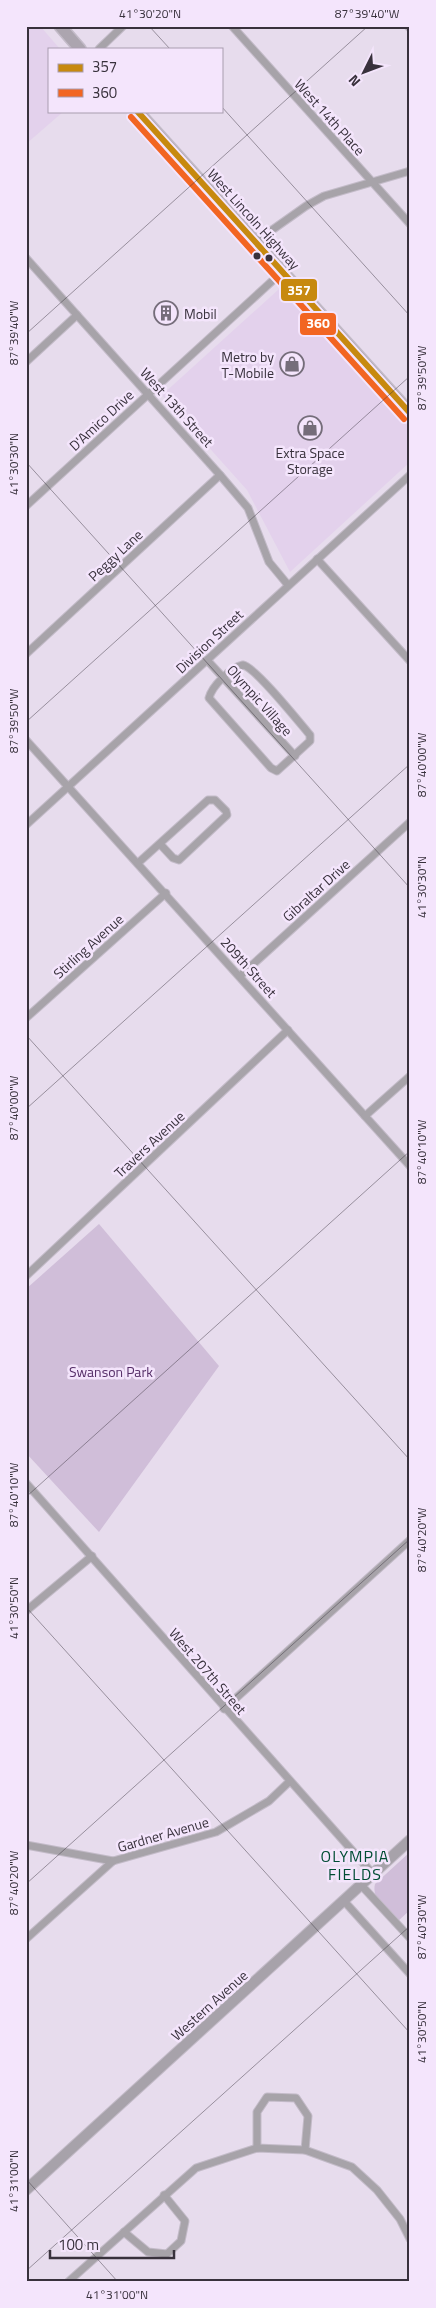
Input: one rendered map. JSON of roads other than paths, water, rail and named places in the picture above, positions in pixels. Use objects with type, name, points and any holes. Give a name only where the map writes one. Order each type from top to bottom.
[{"type":"main road","points":[[60,26],[79,48]]},
{"type":"main road","name":"West Lincoln Highway","points":[[138,112],[410,413]]},
{"type":"main road","name":"Western Avenue","points":[[26,2190],[410,1840]]},
{"type":"street","points":[[99,48],[123,26]]},
{"type":"street","name":"West 14th Place","points":[[232,26],[410,224]]},
{"type":"street","points":[[255,242],[306,206],[324,196],[410,171]]},
{"type":"street","name":"West 13th Street","points":[[26,258],[248,508],[269,562],[288,585]]},
{"type":"street","name":"D'Amico Drive","points":[[26,506],[282,272]]},
{"type":"street","points":[[26,362],[77,314]]},
{"type":"street","name":"Peggy Lane","points":[[26,654],[220,475]]},
{"type":"street","name":"Division Street","points":[[26,825],[410,475]]},
{"type":"street","points":[[317,559],[410,661]]},
{"type":"street","name":"Olympic Village","points":[[207,660],[295,756]]},
{"type":"street","points":[[248,666],[310,735],[310,740],[295,756],[277,771],[271,768],[209,698],[211,692],[236,667],[248,666]]},
{"type":"street","name":"209th Street","points":[[26,740],[166,893],[410,1166]]},
{"type":"street","points":[[138,863],[208,800],[215,800],[226,811],[227,815],[179,860],[173,858],[160,844]]},
{"type":"street","name":"Gibraltar Drive","points":[[240,976],[410,822]]},
{"type":"street","name":"Stirling Avenue","points":[[26,1018],[166,893]]},
{"type":"street","name":"Travers Avenue","points":[[26,1276],[288,1030]]},
{"type":"street","points":[[365,1116],[410,1076]]},
{"type":"street","name":"West 207th Street","points":[[26,1483],[92,1556],[224,1709],[373,1874]]},
{"type":"street","points":[[224,1709],[410,1540]]},
{"type":"street","points":[[26,1611],[92,1556]]},
{"type":"street","name":"Gardner Avenue","points":[[26,1939],[113,1861],[216,1832],[269,1802],[290,1782]]},
{"type":"street","points":[[26,1845],[113,1861]]},
{"type":"street","points":[[361,1884],[410,1938]]},
{"type":"street","points":[[344,1900],[410,1974]]},
{"type":"street","points":[[257,2148],[256,2112],[267,2097],[296,2098],[308,2116],[305,2150]]},
{"type":"street","points":[[68,2282],[196,2168],[257,2148],[305,2150],[352,2167],[376,2190],[400,2219],[410,2239]]},
{"type":"street","points":[[124,2232],[148,2252],[167,2254],[181,2241],[185,2221],[164,2195]]},
{"type":"place","name":"Mobil","points":[[166,313]]},
{"type":"place","name":"Metro by T-Mobile","points":[[292,364]]},
{"type":"place","name":"Extra Space Storage","points":[[310,428]]},
{"type":"district","name":"OLYMPIA FIELDS","points":[[355,1865]]},
{"type":"park label","name":"Swanson Park","points":[[111,1371]]}]
